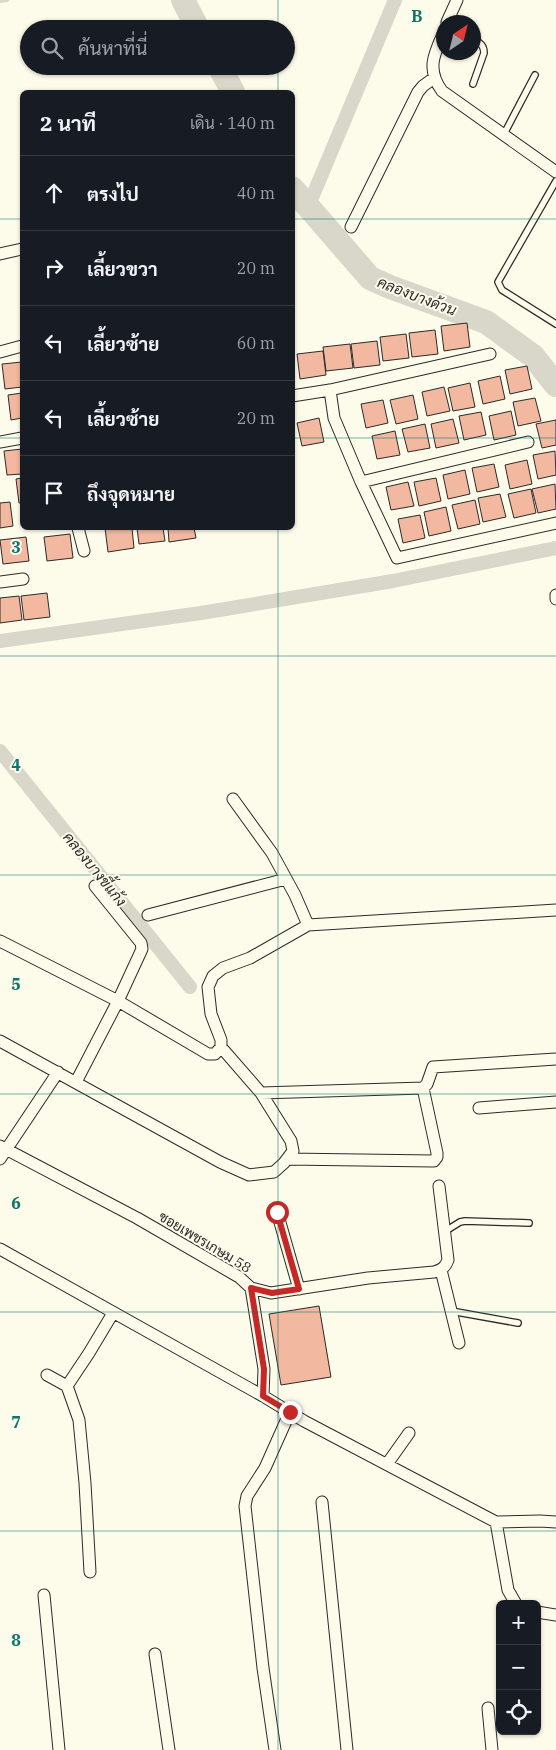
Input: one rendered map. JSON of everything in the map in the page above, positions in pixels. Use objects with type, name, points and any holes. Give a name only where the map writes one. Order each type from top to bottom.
[{"type":"street","points":[[451,15],[457,0]]},
{"type":"street","points":[[436,49],[432,67],[434,78],[442,91],[556,172]]},
{"type":"street","points":[[351,227],[418,92],[434,78]]},
{"type":"street","points":[[0,254],[20,249]]},
{"type":"street","points":[[0,352],[20,347]]},
{"type":"street","points":[[295,396],[330,390],[490,354]]},
{"type":"street","points":[[330,390],[334,418],[361,482],[397,558],[556,523]]},
{"type":"street","points":[[1,438],[20,438]]},
{"type":"street","points":[[361,482],[528,442]]},
{"type":"street","points":[[79,530],[84,551]]},
{"type":"street","points":[[0,582],[23,579]]},
{"type":"street","points":[[233,800],[272,853],[308,925]]},
{"type":"street","points":[[148,915],[286,879]]},
{"type":"street","points":[[76,1082],[118,1001],[142,949],[140,943],[95,886]]},
{"type":"street","points":[[0,940],[118,1001],[208,1054],[215,1054],[220,1048],[221,1040],[211,1014],[208,987],[213,976],[223,968],[250,958],[308,925],[556,910]]},
{"type":"street","points":[[0,1041],[220,1162],[249,1175],[274,1172],[287,1160],[293,1151],[291,1141],[261,1093],[220,1048]]},
{"type":"street","points":[[261,1093],[423,1088],[427,1084],[431,1071],[437,1066],[556,1059]]},
{"type":"street","points":[[0,1159],[3,1147],[58,1072]]},
{"type":"street","points":[[287,1160],[434,1160],[438,1154],[423,1088]]},
{"type":"street","points":[[479,1108],[556,1102]]},
{"type":"street","name":"ซอยเพชรเกษม 58","points":[[3,1147],[136,1218],[239,1277],[251,1288],[272,1293],[368,1278],[441,1270]]},
{"type":"street","points":[[439,1186],[448,1260],[446,1266],[441,1270],[459,1344]]},
{"type":"street","points":[[277,1212],[299,1289]]},
{"type":"street","points":[[0,1249],[290,1412],[496,1522],[556,1522]]},
{"type":"street","points":[[251,1288],[264,1369],[263,1396]]},
{"type":"street","points":[[67,1386],[112,1313]]},
{"type":"street","points":[[47,1375],[67,1386],[79,1420],[90,1572]]},
{"type":"street","points":[[274,1750],[262,1668],[245,1506],[248,1496],[265,1468],[290,1412]]},
{"type":"street","points":[[387,1464],[409,1433]]},
{"type":"street","points":[[322,1502],[347,1750]]},
{"type":"street","points":[[496,1522],[508,1590],[514,1600]]},
{"type":"street","points":[[44,1595],[59,1750]]},
{"type":"street","points":[[541,1613],[556,1615]]},
{"type":"street","points":[[155,1654],[169,1750]]},
{"type":"street","points":[[488,1708],[492,1750]]},
{"type":"lane","points":[[473,84],[484,53],[484,48],[481,44]]},
{"type":"lane","points":[[504,134],[535,75]]},
{"type":"lane","points":[[556,181],[498,282],[502,290],[556,324]]},
{"type":"lane","points":[[444,1232],[465,1221],[529,1223]]},
{"type":"lane","points":[[451,1310],[518,1323]]},
{"type":"building","points":[[467,323],[470,347],[444,351],[441,326]]},
{"type":"building","points":[[435,330],[438,354],[412,357],[409,333]]},
{"type":"building","points":[[406,334],[409,358],[383,361],[380,337]]},
{"type":"building","points":[[377,341],[380,365],[354,368],[351,344]]},
{"type":"building","points":[[350,344],[353,368],[326,371],[323,347]]},
{"type":"building","points":[[323,351],[326,375],[300,379],[297,354]]},
{"type":"building","points":[[20,362],[20,387],[5,389],[2,364]]},
{"type":"building","points":[[527,366],[532,389],[510,394],[505,370]]},
{"type":"building","points":[[500,376],[505,399],[483,404],[478,381]]},
{"type":"building","points":[[470,383],[475,407],[453,411],[448,388]]},
{"type":"building","points":[[444,387],[450,411],[427,416],[422,392]]},
{"type":"building","points":[[20,393],[20,418],[11,420],[8,395]]},
{"type":"building","points":[[413,395],[418,419],[396,424],[390,400]]},
{"type":"building","points":[[535,398],[541,421],[518,426],[513,402]]},
{"type":"building","points":[[383,400],[388,423],[366,428],[361,404]]},
{"type":"building","points":[[511,411],[516,435],[494,440],[489,416]]},
{"type":"building","points":[[481,412],[486,435],[464,440],[459,416]]},
{"type":"building","points":[[319,418],[324,442],[302,446],[297,423]]},
{"type":"building","points":[[453,419],[459,443],[436,448],[431,424]]},
{"type":"building","points":[[556,420],[556,445],[542,448],[536,424]]},
{"type":"building","points":[[425,424],[430,448],[408,452],[402,429]]},
{"type":"building","points":[[395,431],[400,455],[377,459],[372,436]]},
{"type":"building","points":[[20,449],[20,474],[7,475],[4,451]]},
{"type":"building","points":[[555,451],[556,475],[538,479],[533,455]]},
{"type":"building","points":[[527,460],[532,484],[510,489],[505,465]]},
{"type":"building","points":[[494,464],[499,487],[477,492],[472,468]]},
{"type":"building","points":[[465,470],[470,494],[448,499],[443,475]]},
{"type":"building","points":[[20,478],[20,503],[19,503],[16,479]]},
{"type":"building","points":[[436,478],[441,501],[419,506],[414,482]]},
{"type":"building","points":[[408,482],[414,506],[391,510],[386,487]]},
{"type":"building","points":[[555,484],[556,509],[538,513],[532,489]]},
{"type":"building","points":[[531,489],[536,513],[514,518],[508,494]]},
{"type":"building","points":[[500,494],[506,517],[483,522],[478,498]]},
{"type":"building","points":[[475,500],[480,524],[458,529],[452,505]]},
{"type":"building","points":[[10,502],[13,526],[0,528],[0,503]]},
{"type":"building","points":[[446,507],[451,531],[429,536],[424,512]]},
{"type":"building","points":[[420,515],[425,538],[403,543],[398,519]]},
{"type":"building","points":[[105,530],[132,530],[134,548],[108,552]]},
{"type":"building","points":[[137,530],[163,530],[165,541],[139,544]]},
{"type":"building","points":[[168,530],[194,530],[196,538],[169,542]]},
{"type":"building","points":[[70,534],[73,558],[47,561],[44,537]]},
{"type":"building","points":[[26,537],[29,561],[3,564],[0,540]]},
{"type":"building","points":[[47,593],[50,617],[24,620],[21,596]]},
{"type":"building","points":[[19,596],[22,620],[0,623],[0,598]]},
{"type":"building","points":[[319,1306],[331,1377],[281,1385],[269,1314]]},
{"type":"waterway","points":[[0,1],[7,0]]},
{"type":"waterway","name":"คลองบางด้วน","points":[[183,0],[193,20]]},
{"type":"waterway","points":[[308,207],[395,0]]},
{"type":"waterway","name":"คลองบางด้วน","points":[[224,75],[232,90]]},
{"type":"waterway","name":"คลองบางด้วน","points":[[295,191],[370,278],[486,322],[533,356],[556,385]]},
{"type":"waterway","points":[[0,641],[201,613],[393,581],[556,548]]},
{"type":"waterway","name":"คลองบางขี้แก้ง","points":[[0,751],[190,987]]},
{"type":"route","points":[[277,1212],[299,1289],[272,1293],[251,1288],[264,1369],[263,1396],[290,1412]]}]
